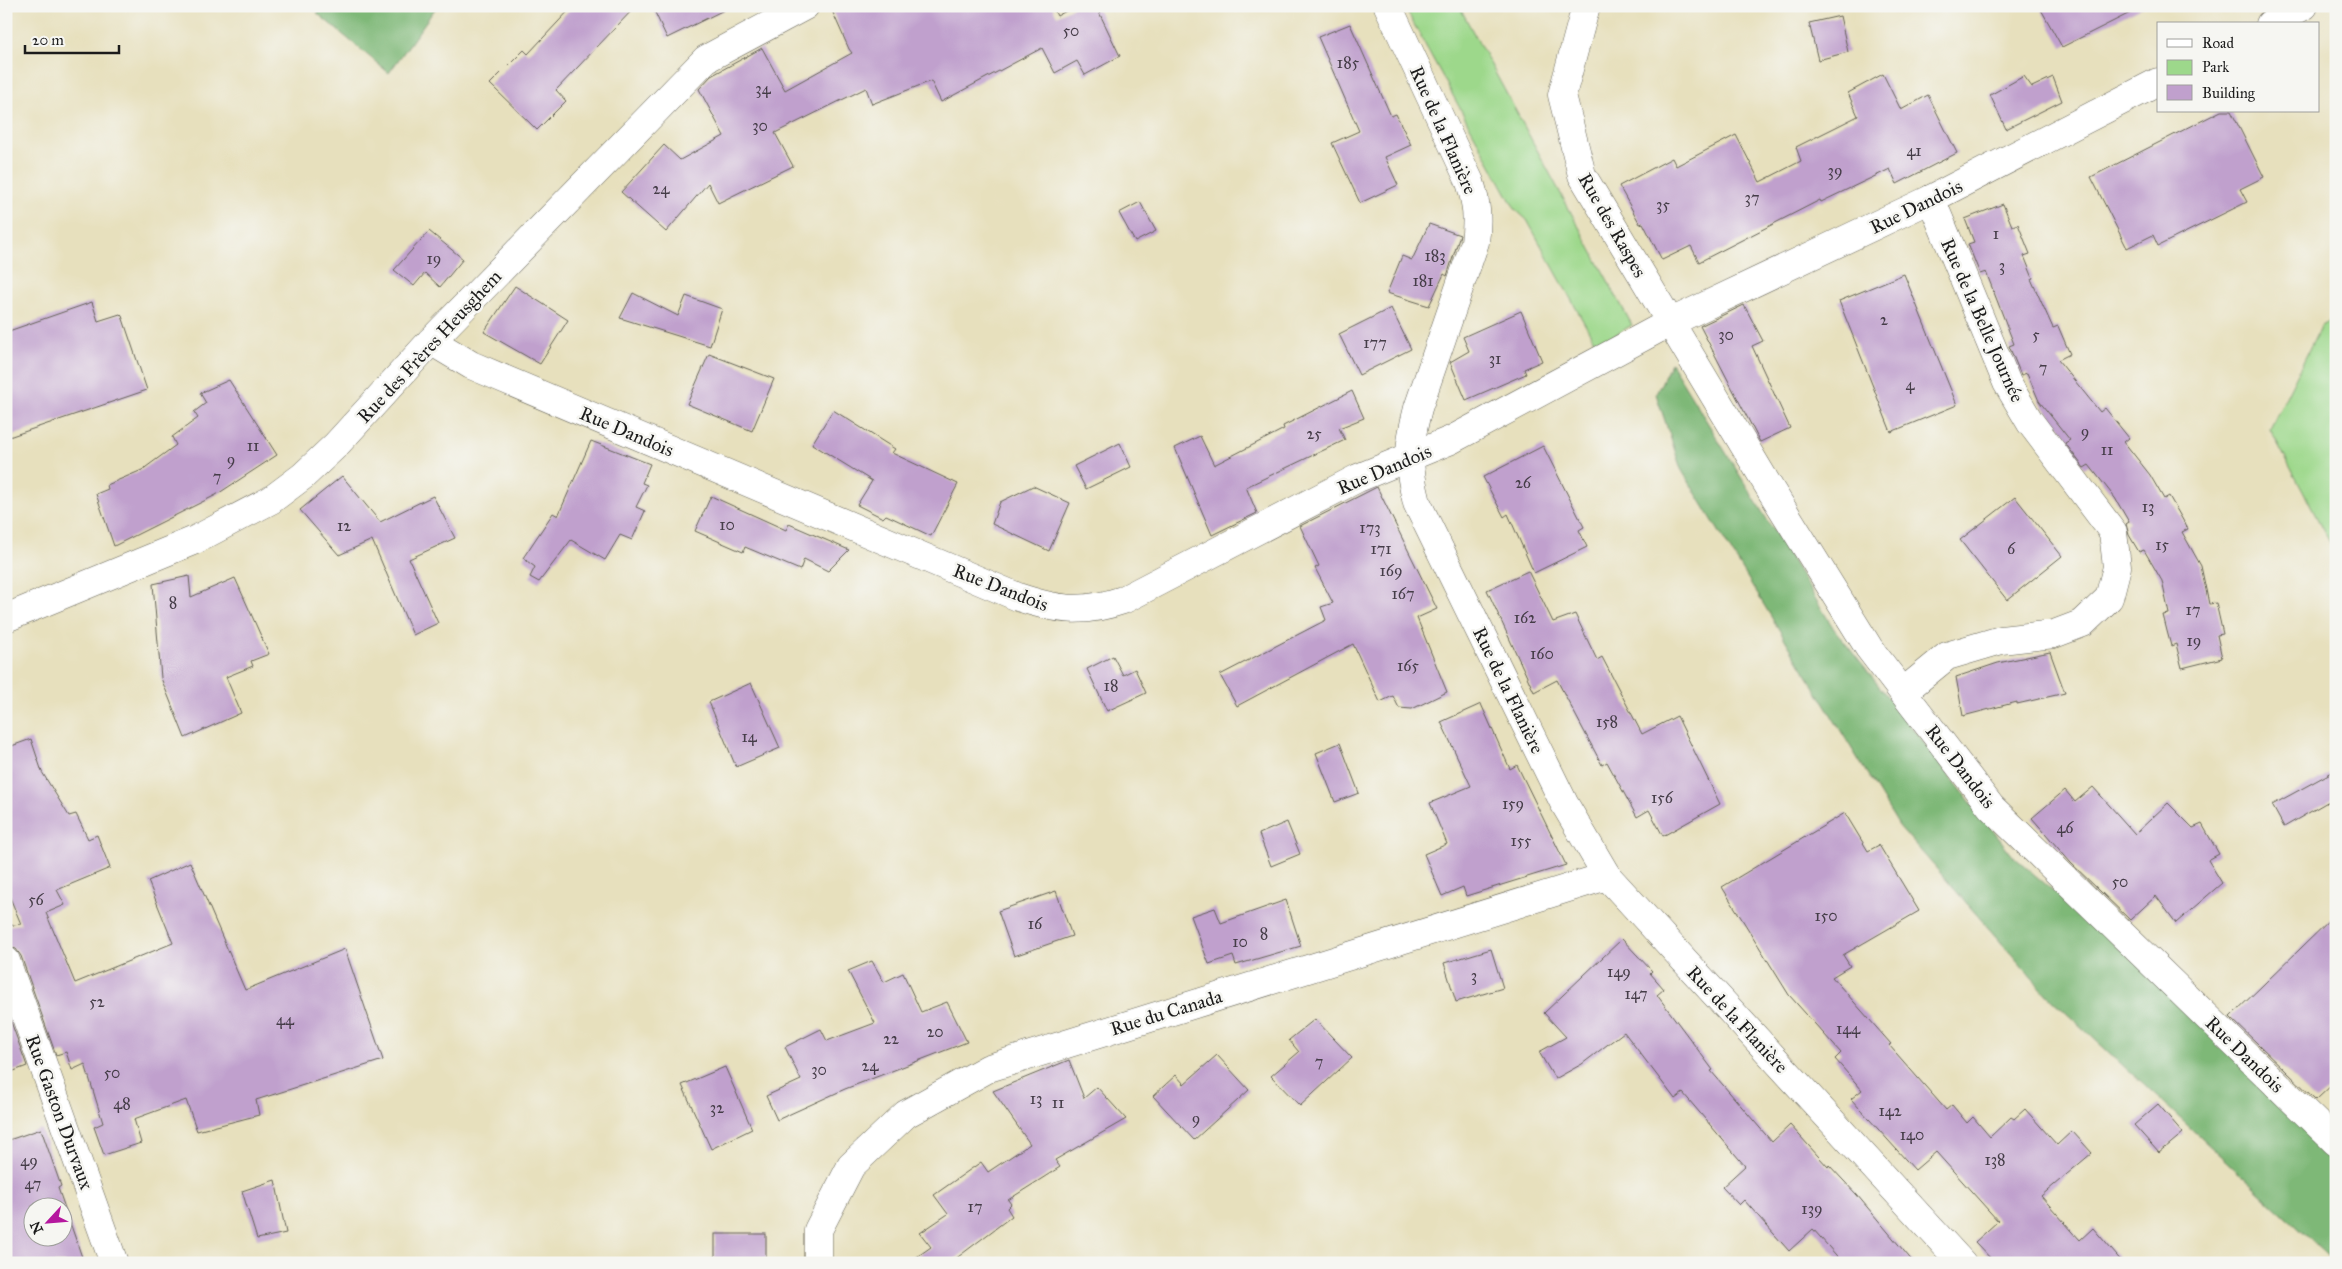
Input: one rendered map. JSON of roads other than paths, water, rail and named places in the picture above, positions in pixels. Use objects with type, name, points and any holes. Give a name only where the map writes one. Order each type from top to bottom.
[{"type":"street","name":"Rue des Frères Heusghem","points":[[6,618],[195,540],[271,500],[303,476],[336,445],[431,341],[706,59],[805,6]]},
{"type":"street","name":"Rue de la Flanière","points":[[1388,6],[1470,182],[1476,203],[1478,222],[1475,242],[1418,408],[1408,457],[1417,503],[1564,803],[1607,876],[1962,1263]]},
{"type":"street","name":"Rue des Raspes","points":[[1586,6],[1562,95],[1582,175],[1670,323]]},
{"type":"street","points":[[2274,22],[2304,6]]},
{"type":"street","name":"Rue Dandois","points":[[431,341],[472,364],[1000,589],[1047,607],[1072,610],[1100,608],[1123,600],[1358,478],[1451,440],[1670,323],[1931,199],[2157,83]]},
{"type":"street","name":"Rue de la Belle Journée","points":[[1903,692],[1947,656],[2001,640],[2054,634],[2083,623],[2109,598],[2117,567],[2113,532],[2030,422],[2007,383],[1931,199]]},
{"type":"street","name":"Rue Dandois","points":[[1670,323],[1869,648],[1991,807],[2336,1142]]},
{"type":"street","name":"Rue du Canada","points":[[818,1263],[818,1230],[851,1166],[906,1114],[989,1068],[1607,876]]},
{"type":"street","name":"Rue Gaston Durvaux","points":[[6,961],[114,1263]]}]
